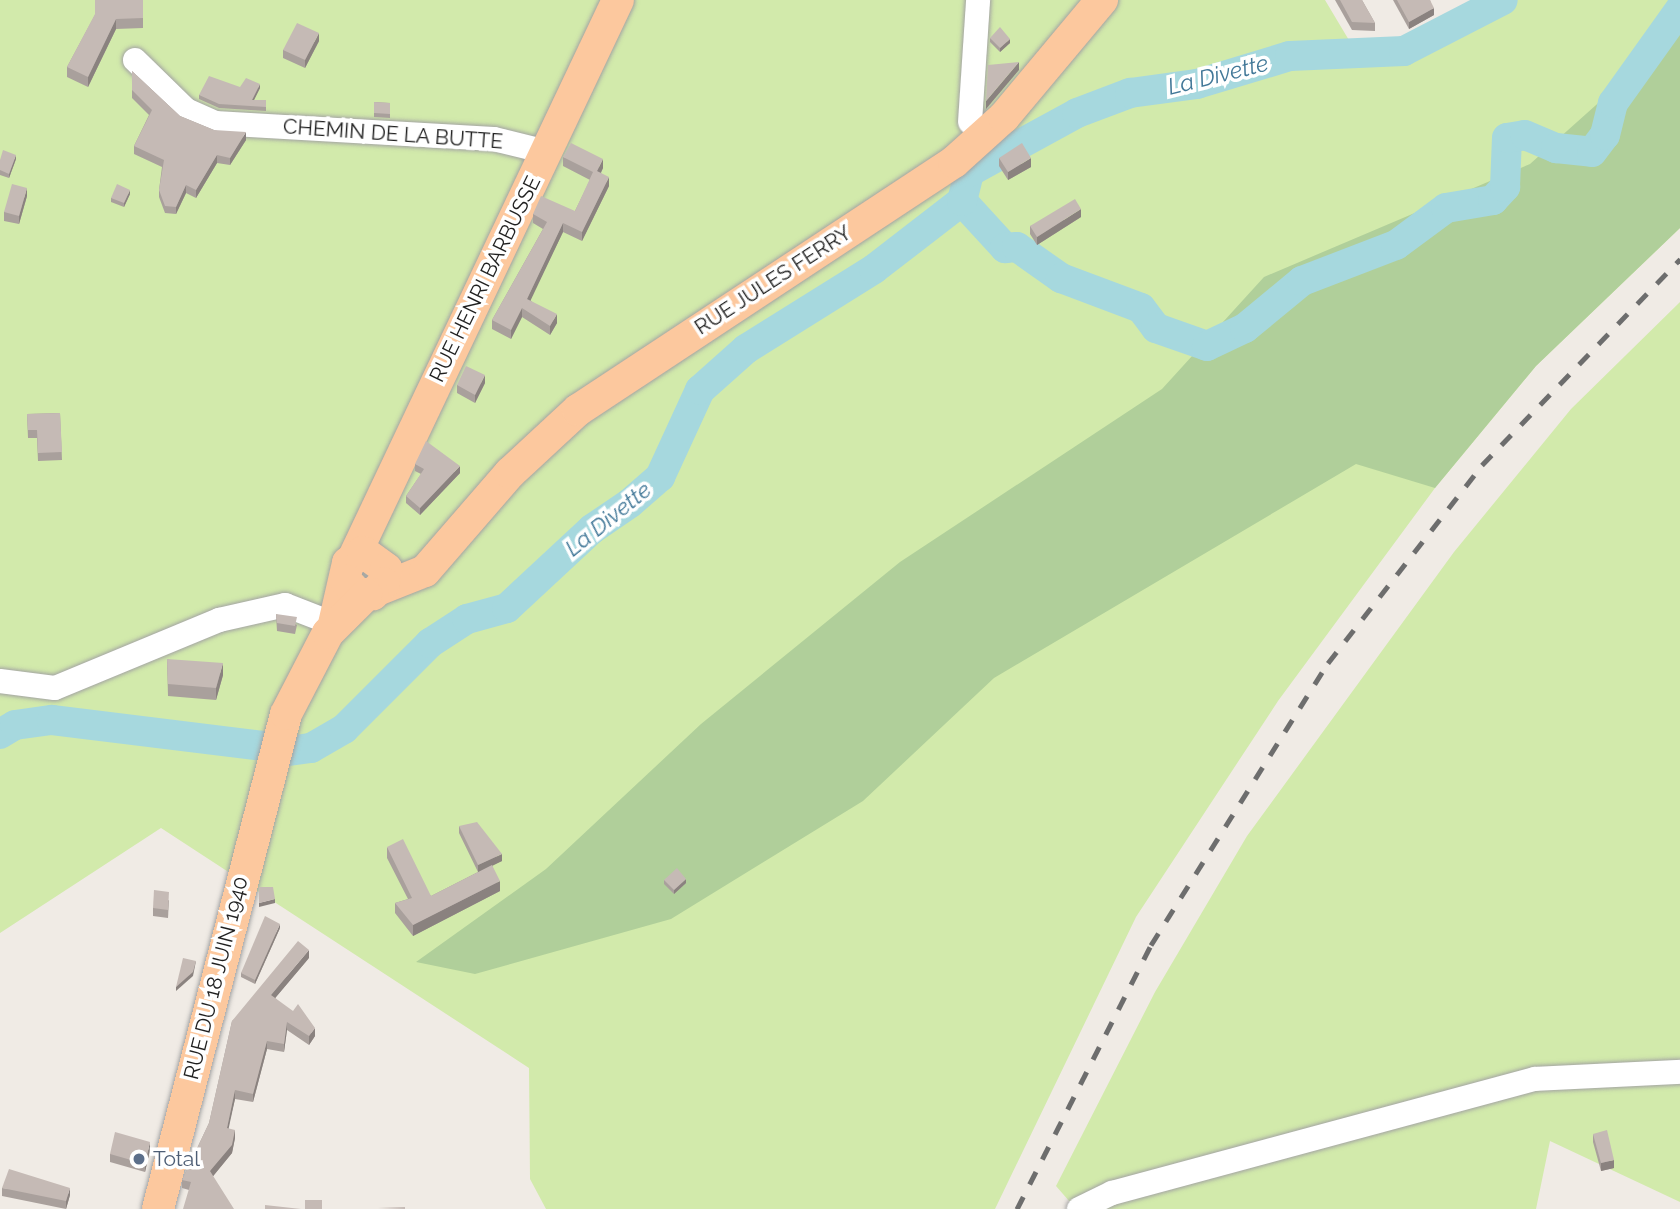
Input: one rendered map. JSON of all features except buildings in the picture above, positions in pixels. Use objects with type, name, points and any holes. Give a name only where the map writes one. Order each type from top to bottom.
[{"type":"main road","name":"RUE HENRI BARBUSSE","points":[[367,574],[372,513],[618,0]]},
{"type":"main road","name":"RUE JULES FERRY","points":[[367,574],[425,571],[510,473],[578,410],[954,162],[1004,117],[1102,0]]},
{"type":"main road","name":"RUE DU 18 JUIN 1940","points":[[158,1209],[276,748],[306,668],[367,574]]},
{"type":"street","points":[[970,122],[978,0]]},
{"type":"street","name":"CHEMIN DE LA BUTTE","points":[[135,60],[187,110],[215,123],[494,139],[547,152]]},
{"type":"street","points":[[0,681],[55,688],[219,620],[285,605],[334,624]]},
{"type":"street","points":[[1079,1209],[1112,1193],[1535,1079],[1680,1072]]},
{"type":"green space","points":[[0,0],[1325,0],[1359,57],[1404,51],[1503,0],[1680,0],[1680,228],[1536,366],[1435,488],[1278,701],[1136,917],[995,1209],[546,1209],[530,1179],[529,1068],[161,828],[0,933]]},
{"type":"green space","points":[[1680,30],[1680,228],[1536,366],[1435,488],[1356,464],[994,678],[863,801],[671,919],[475,974],[416,962],[546,869],[701,724],[900,562],[1162,389],[1264,277],[1530,164]]},
{"type":"green space","points":[[1680,302],[1680,1202],[1550,1141],[1536,1209],[1076,1209],[1056,1186],[1155,992],[1247,836],[1454,552],[1571,409]]},
{"type":"waterway","name":"La Divette","points":[[289,751],[311,748],[344,729],[430,643],[467,619],[507,608],[592,529],[630,503],[660,477],[700,390],[746,349],[874,269],[962,201],[969,172],[1077,113],[1130,93],[1197,84],[1290,56],[1404,51],[1503,0]]},
{"type":"waterway","name":"La Divette","points":[[962,201],[1005,248],[1017,247],[1061,278],[1141,308],[1156,328],[1207,346],[1245,328],[1302,281],[1396,245],[1446,208],[1493,200],[1505,187],[1507,138],[1525,135],[1556,148],[1592,152],[1605,135],[1613,103],[1680,9]]},
{"type":"waterway","name":"La Divette","points":[[0,734],[15,725],[52,720],[263,746]]},
{"type":"railway","points":[[1017,1209],[1151,945],[1328,663],[1482,465],[1680,259]]},
{"type":"place","name":"Total","points":[[139,1159]]}]
